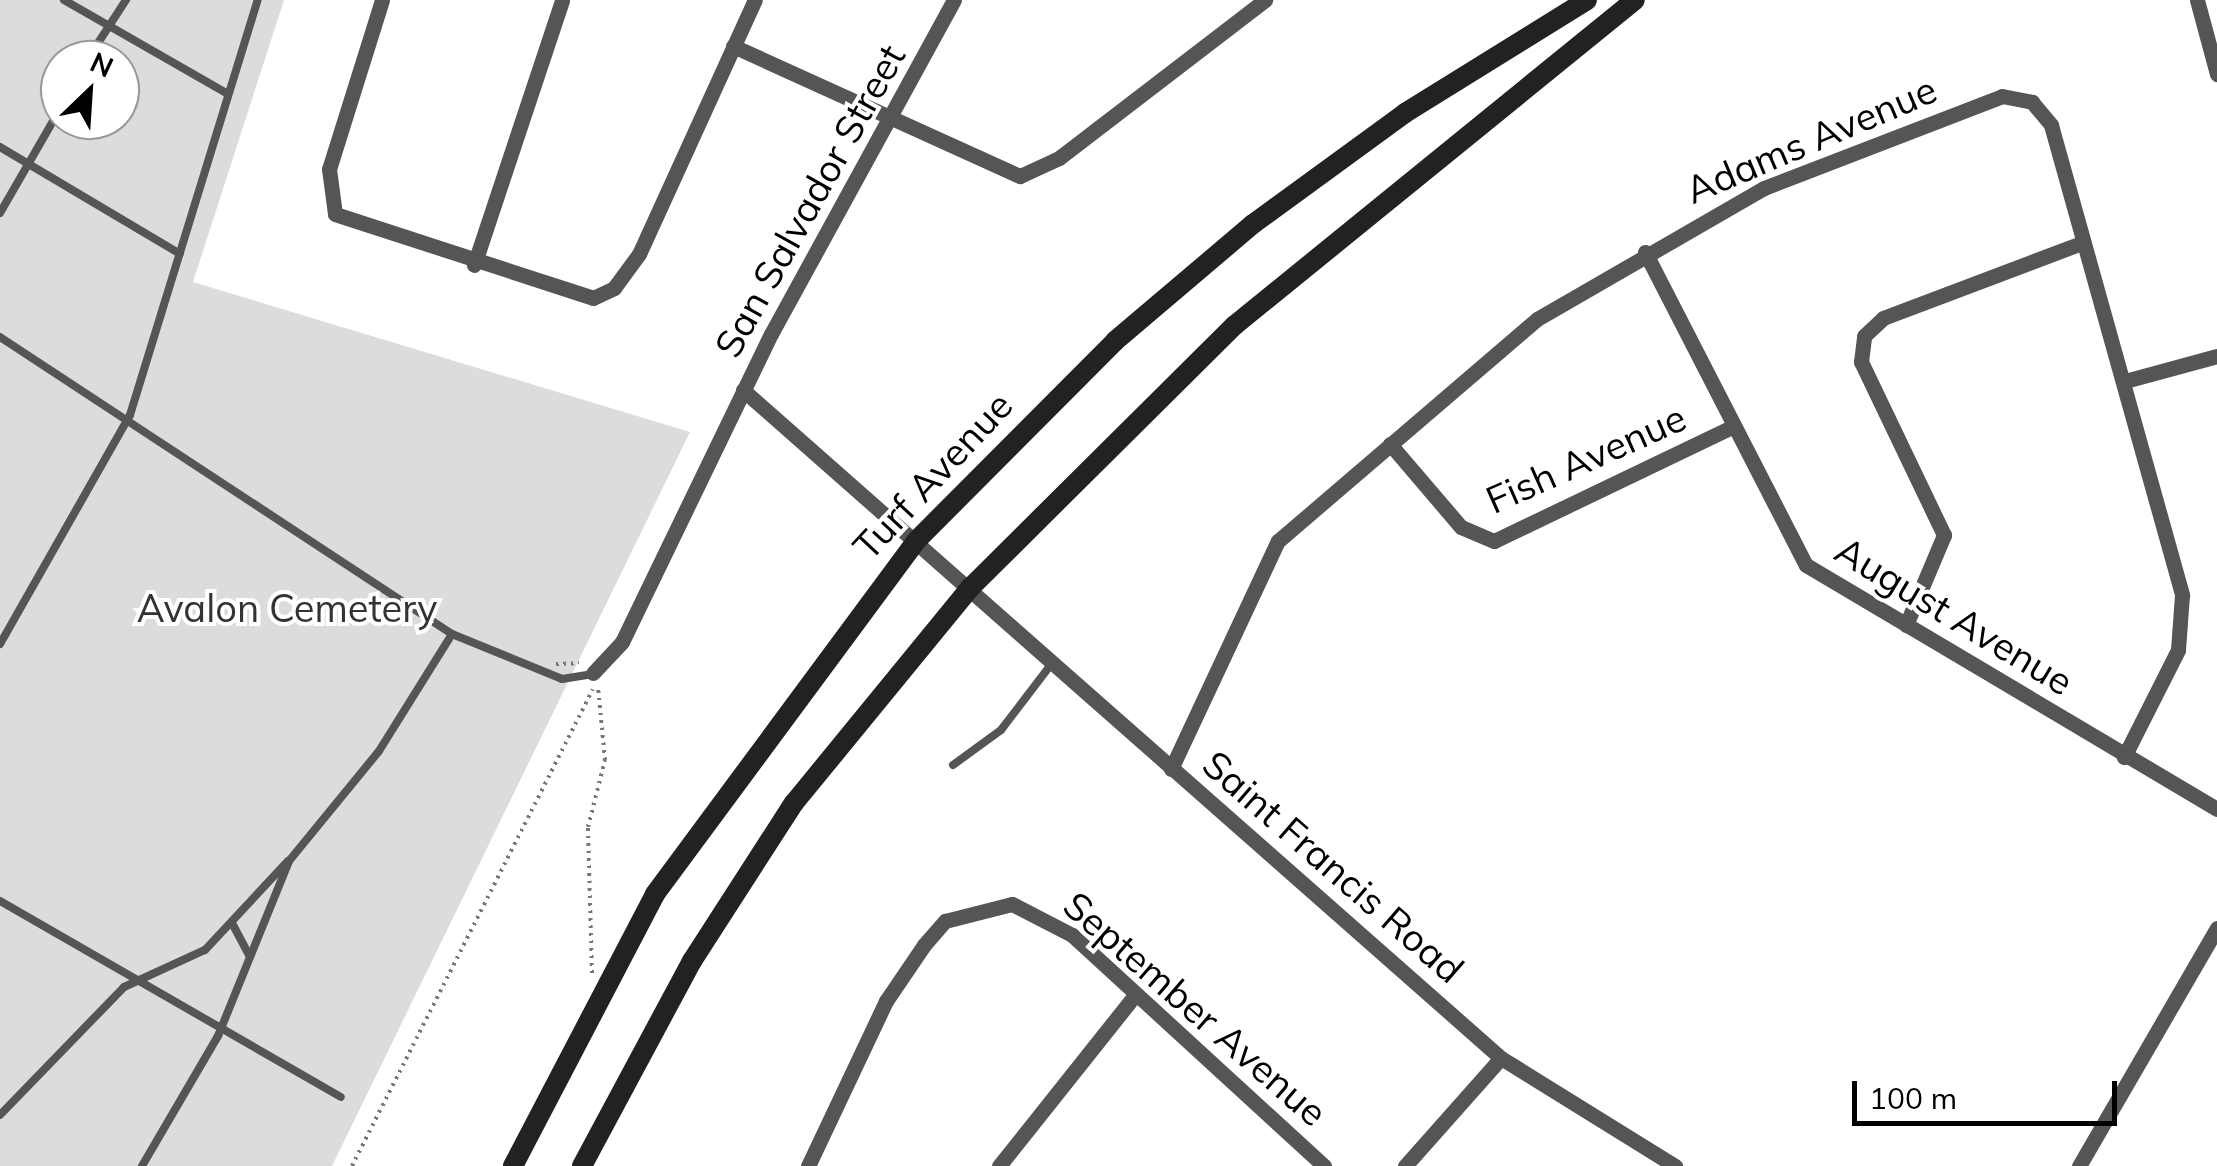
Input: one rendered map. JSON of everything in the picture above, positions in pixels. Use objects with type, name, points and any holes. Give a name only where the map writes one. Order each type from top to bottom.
[{"type":"main road","name":"Turf Avenue","points":[[512,1166],[597,992],[744,763],[916,541],[1115,341],[1253,224],[1420,103],[1587,0]]},
{"type":"main road","points":[[582,1166],[692,961],[794,803],[970,587],[1235,325],[1635,0]]},
{"type":"street","points":[[382,0],[329,169],[330,205],[354,226],[583,298],[614,288],[639,254],[755,0]]},
{"type":"street","points":[[474,265],[562,0]]},
{"type":"street","name":"San Salvador Street","points":[[954,0],[744,390],[970,587]]},
{"type":"street","points":[[733,46],[1006,174],[1030,173],[1265,0]]},
{"type":"street","points":[[2197,0],[2217,74]]},
{"type":"street","name":"Adams Avenue","points":[[1171,768],[1264,560],[1390,444],[1537,319],[1645,252],[1817,164],[2002,96],[2032,102],[2051,125],[2125,381],[2184,623],[2124,757]]},
{"type":"street","points":[[1906,626],[1944,535],[1861,362],[1864,336],[1883,318],[2082,243]]},
{"type":"street","name":"August Avenue","points":[[1645,252],[1728,429],[1806,565],[2217,810]]},
{"type":"street","points":[[2125,381],[2217,356]]},
{"type":"street","points":[[595,678],[622,642],[744,390]]},
{"type":"street","name":"Fish Avenue","points":[[1390,444],[1461,527],[1494,541],[1728,429]]},
{"type":"street","name":"Saint Francis Road","points":[[970,587],[1501,1058],[1675,1166]]},
{"type":"street","name":"September Avenue","points":[[808,1166],[886,1001],[945,921],[980,906],[1043,914],[1324,1166]]},
{"type":"street","points":[[2079,1166],[2217,928]]},
{"type":"street","points":[[998,1166],[1136,994]]},
{"type":"street","points":[[1405,1166],[1501,1058]]},
{"type":"lane","points":[[64,0],[228,94]]},
{"type":"lane","points":[[100,40],[126,0]]},
{"type":"lane","points":[[0,644],[130,416],[258,0]]},
{"type":"lane","points":[[0,213],[42,140]]},
{"type":"lane","points":[[0,147],[180,254]]},
{"type":"lane","points":[[0,337],[130,416],[452,634],[562,679],[595,678]]},
{"type":"lane","points":[[0,1115],[140,981],[172,971],[232,923],[289,861],[378,751],[452,634]]},
{"type":"lane","points":[[953,764],[1000,730],[1053,662]]},
{"type":"lane","points":[[142,1166],[221,1031],[289,861]]},
{"type":"lane","points":[[0,901],[342,1097]]},
{"type":"lane","points":[[232,923],[250,957]]},
{"type":"path","points":[[595,678],[606,760],[588,826],[587,957],[597,992]]},
{"type":"path","points":[[352,1166],[595,678]]},
{"type":"green space","name":"Avalon Cemetery","points":[[0,0],[284,0],[193,282],[690,432],[332,1166],[0,1166]]}]
